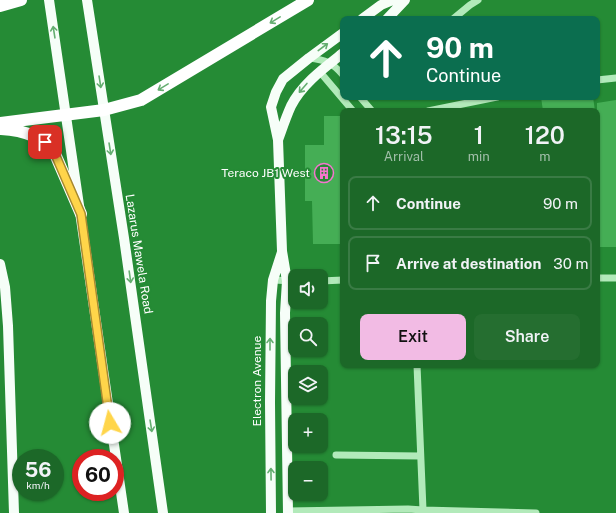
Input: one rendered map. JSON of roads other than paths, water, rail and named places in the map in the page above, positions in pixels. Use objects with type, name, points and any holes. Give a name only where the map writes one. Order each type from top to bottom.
[{"type":"highway","points":[[0,6],[21,0]]},
{"type":"highway","points":[[0,123],[104,110],[141,100],[308,0]]},
{"type":"highway","points":[[0,129],[30,134],[45,142],[51,148],[81,214]]},
{"type":"main road","points":[[49,0],[124,513]]},
{"type":"main road","name":"Lazarus Mawela Road","points":[[87,0],[157,462],[163,513]]},
{"type":"main road","points":[[366,16],[381,5],[393,0]]},
{"type":"main road","points":[[390,16],[405,0]]},
{"type":"main road","name":"Electron Avenue","points":[[288,271],[282,251],[278,140],[271,107],[276,92],[283,80],[308,58],[340,34]]},
{"type":"main road","points":[[278,140],[291,106],[297,96],[303,88],[340,56]]},
{"type":"main road","name":"Electron Avenue","points":[[271,513],[271,309],[273,280],[282,251]]},
{"type":"main road","points":[[0,264],[5,287],[8,326],[14,513]]},
{"type":"main road","name":"Electron Avenue","points":[[288,300],[286,312],[288,512]]},
{"type":"street","points":[[457,16],[478,0]]},
{"type":"street","points":[[308,58],[331,63],[340,72]]},
{"type":"street","points":[[320,72],[340,96]]},
{"type":"street","points":[[600,80],[616,78]]},
{"type":"street","points":[[344,100],[350,108]]},
{"type":"street","points":[[363,100],[369,108]]},
{"type":"street","points":[[443,108],[481,100]]},
{"type":"street","points":[[600,278],[616,278]]},
{"type":"street","points":[[273,280],[288,281]]},
{"type":"street","points":[[328,281],[340,280]]},
{"type":"street","points":[[417,368],[423,510]]},
{"type":"street","points":[[336,455],[420,456]]},
{"type":"street","points":[[288,512],[408,509],[536,513]]},
{"type":"place","name":"Teraco JB1 West","points":[[324,173]]}]
